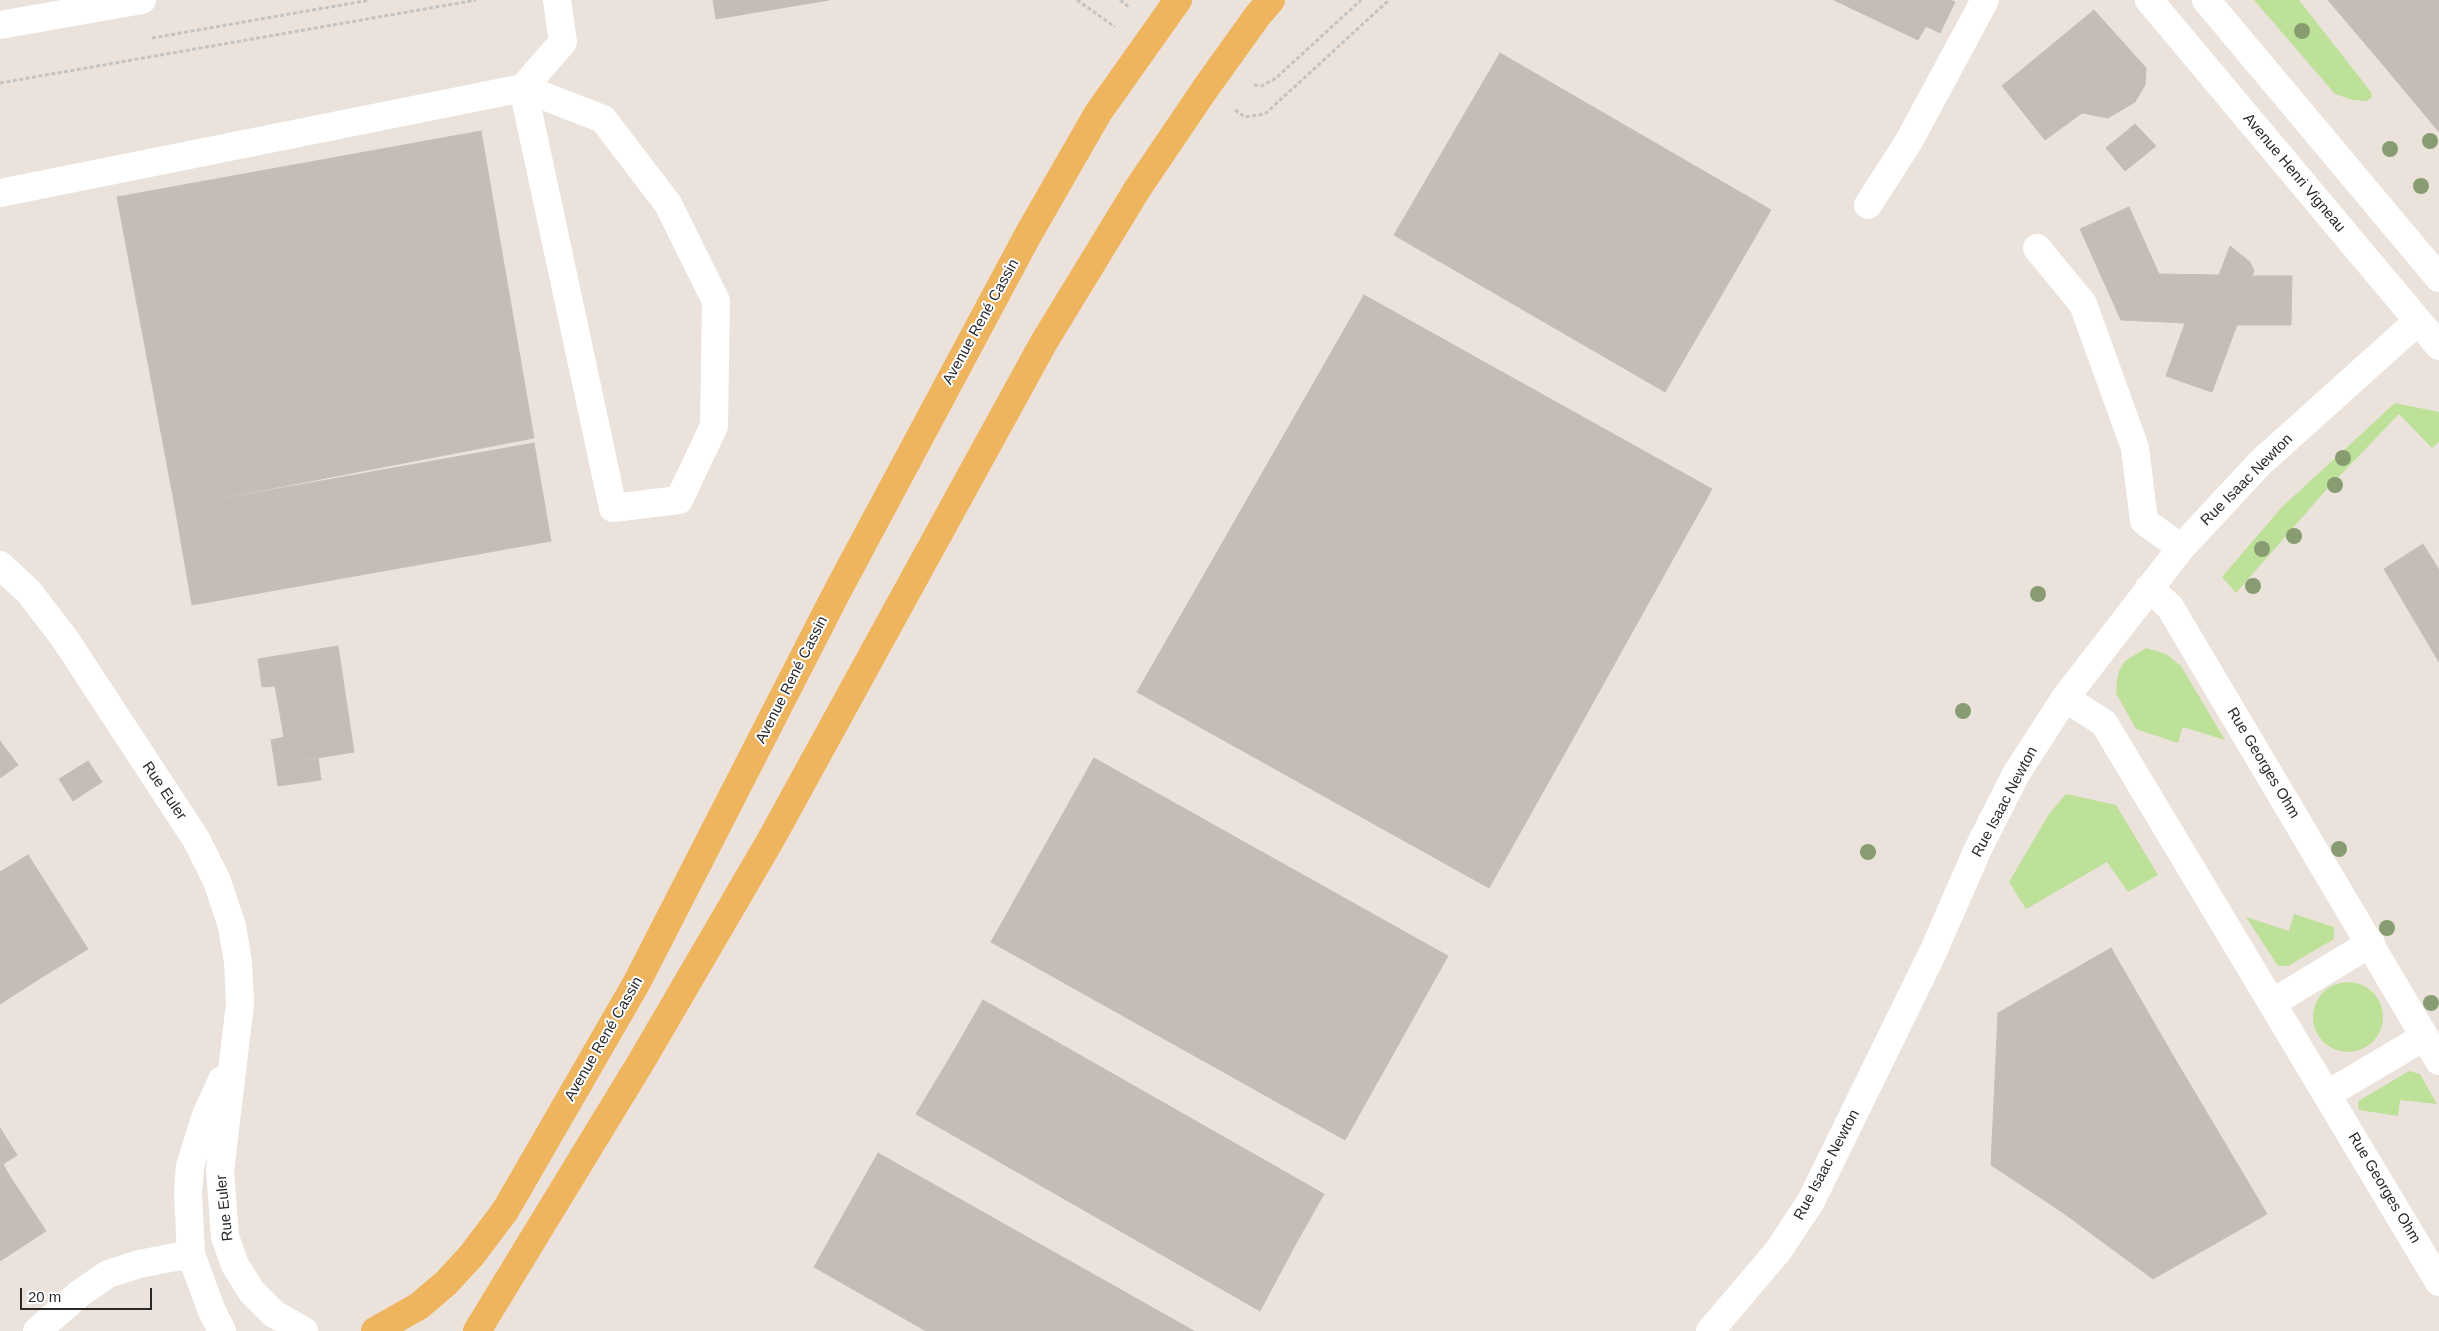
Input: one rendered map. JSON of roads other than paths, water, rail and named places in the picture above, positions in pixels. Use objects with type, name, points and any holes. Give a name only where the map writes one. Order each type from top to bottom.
[{"type":"main road","name":"Avenue René Cassin","points":[[375,1331],[419,1306],[446,1283],[471,1256],[505,1211],[636,984],[837,592],[1033,226],[1098,113],[1178,0]]},
{"type":"main road","points":[[477,1331],[641,1062],[770,841],[1044,342],[1138,188],[1205,89],[1258,15],[1271,0]]},
{"type":"street","points":[[0,25],[142,0]]},
{"type":"street","points":[[523,88],[563,42],[557,0]]},
{"type":"street","points":[[1868,205],[1909,141],[1985,0]]},
{"type":"street","name":"Avenue Henri Vigneau","points":[[2149,0],[2439,346]]},
{"type":"street","points":[[2206,0],[2439,278]]},
{"type":"street","points":[[0,193],[523,88],[603,119],[668,204],[716,301],[714,426],[679,500],[613,508],[523,88]]},
{"type":"street","points":[[2037,248],[2083,304],[2135,448],[2144,521],[2182,548]]},
{"type":"street","name":"Rue Isaac Newton","points":[[1710,1331],[1778,1251],[1811,1201],[1933,952],[1995,815],[2016,774],[2065,698],[2182,548],[2260,463],[2418,321]]},
{"type":"street","name":"Rue Euler","points":[[0,564],[29,592],[52,619],[196,839],[217,881],[232,926],[238,962],[240,1004],[220,1171],[225,1237],[235,1266],[252,1292],[274,1314],[304,1331]]},
{"type":"street","name":"Rue Georges Ohm","points":[[2149,588],[2170,607],[2371,943],[2439,1062]]},
{"type":"street","name":"Rue Georges Ohm","points":[[2065,698],[2104,723],[2439,1282]]},
{"type":"street","points":[[2272,1003],[2371,943]]},
{"type":"street","points":[[2328,1094],[2424,1037]]},
{"type":"street","name":"Rue Euler","points":[[222,1331],[211,1309],[191,1254],[188,1193],[190,1166],[206,1115],[234,1053]]},
{"type":"street","points":[[37,1331],[79,1294],[108,1274],[139,1264],[191,1254]]}]
